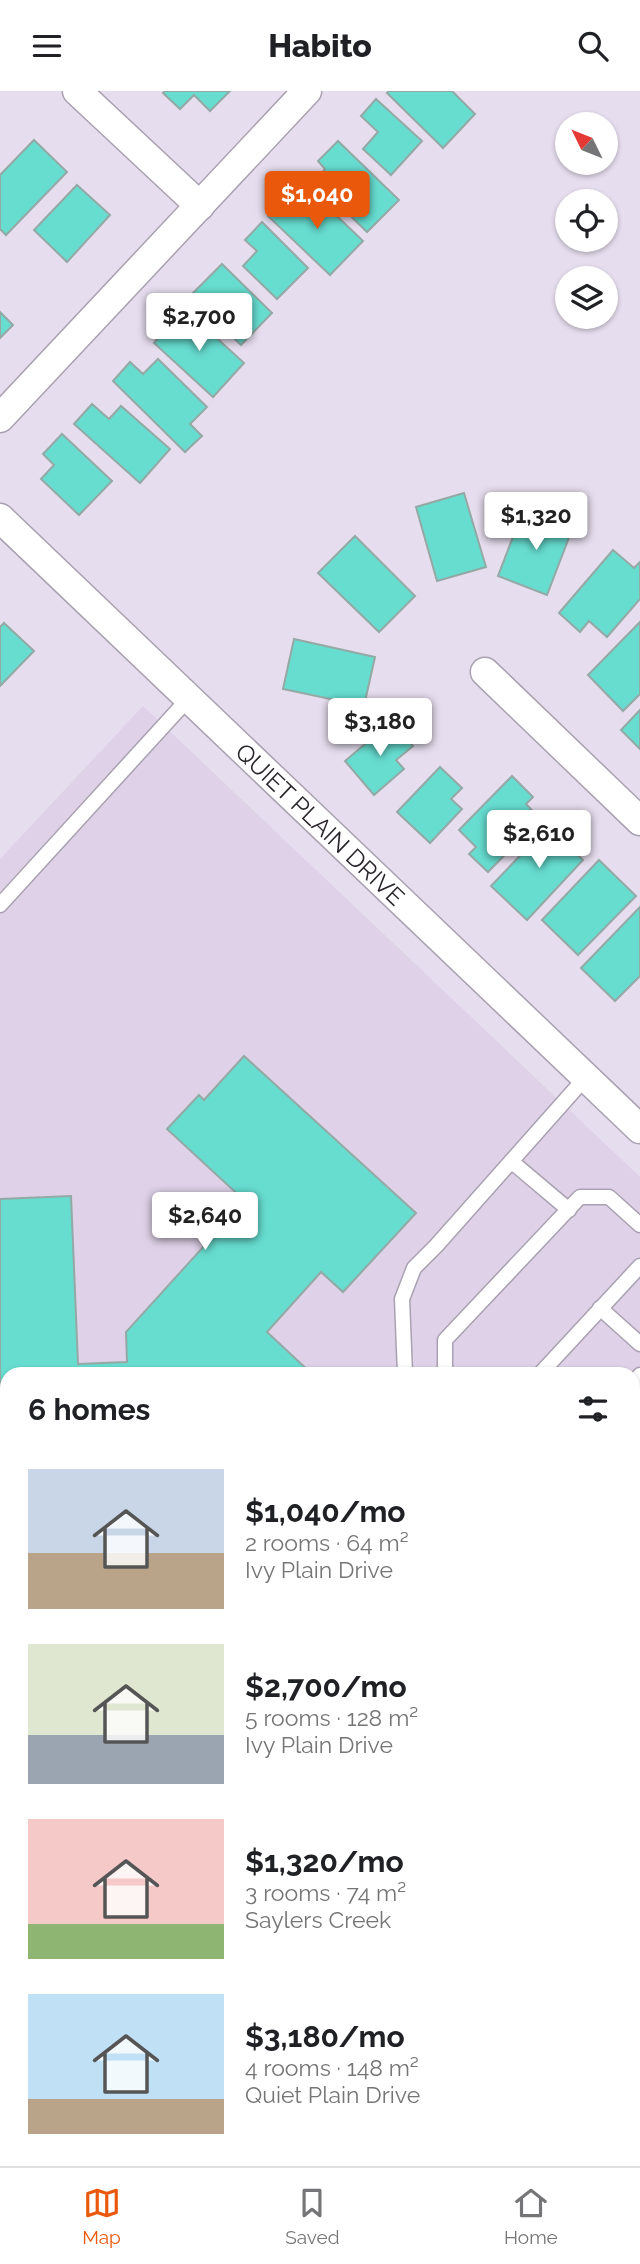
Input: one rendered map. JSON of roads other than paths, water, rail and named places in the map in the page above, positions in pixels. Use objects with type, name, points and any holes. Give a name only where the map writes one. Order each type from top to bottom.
[{"type":"street","points":[[77,91],[200,206]]},
{"type":"street","points":[[0,418],[307,91]]},
{"type":"street","name":"QUIET PLAIN DRIVE","points":[[0,518],[640,1129]]},
{"type":"street","points":[[485,672],[640,821]]},
{"type":"lane","points":[[0,905],[189,698]]},
{"type":"lane","points":[[405,1367],[402,1299],[414,1268],[586,1077]]},
{"type":"lane","points":[[511,1161],[569,1210]]},
{"type":"lane","points":[[445,1367],[445,1340],[580,1198],[609,1197],[640,1225]]},
{"type":"lane","points":[[546,1367],[640,1266]]},
{"type":"lane","points":[[600,1308],[640,1344]]}]
